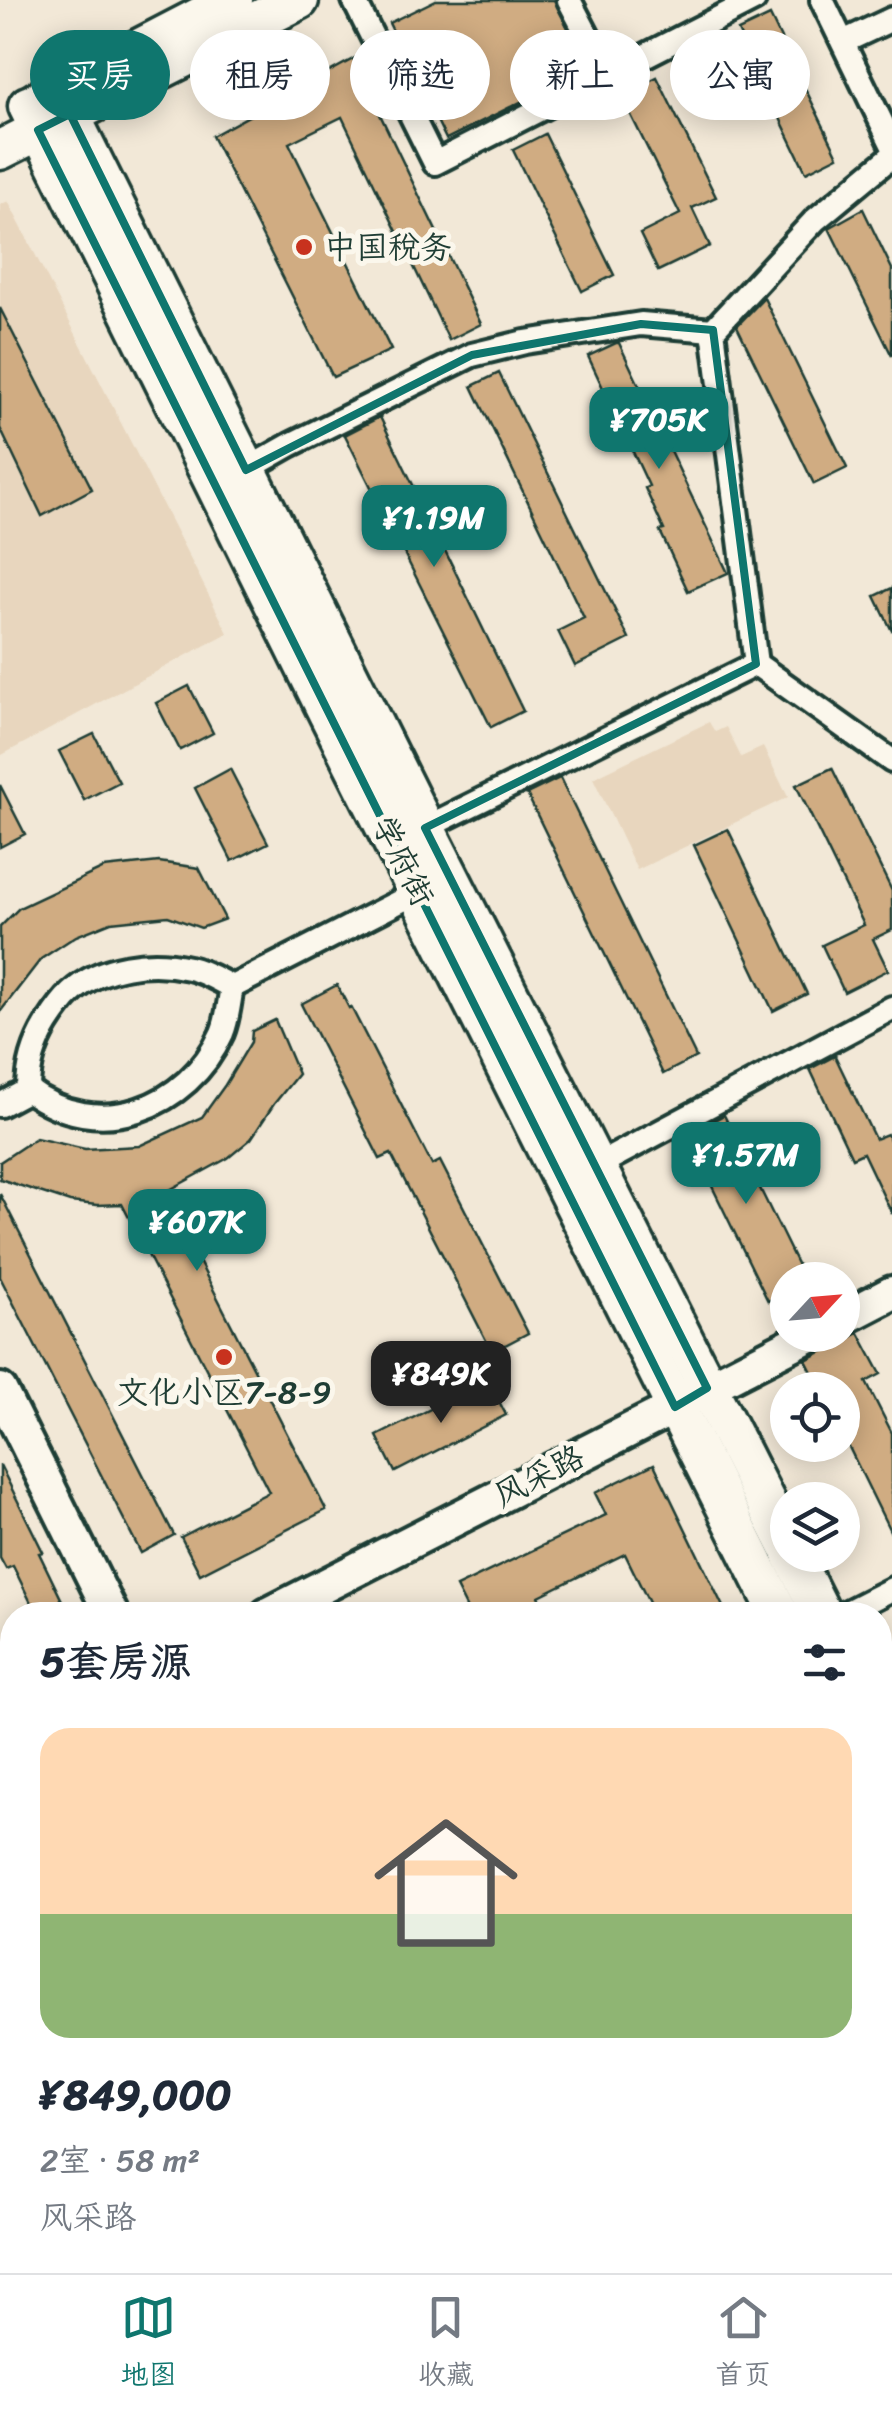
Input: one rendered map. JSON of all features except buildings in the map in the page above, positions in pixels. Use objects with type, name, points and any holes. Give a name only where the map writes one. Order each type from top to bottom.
[{"type":"main road","points":[[170,37],[234,0]]},
{"type":"main road","points":[[170,56],[299,0]]},
{"type":"main road","points":[[0,150],[31,120]]},
{"type":"main road","name":"学府街","points":[[43,120],[354,725],[425,828],[770,1511]]},
{"type":"main road","name":"学府街","points":[[44,120],[246,470],[354,725],[418,892],[773,1602]]},
{"type":"main road","points":[[860,1309],[892,1293]]},
{"type":"main road","name":"风采路","points":[[292,1602],[777,1352]]},
{"type":"main road","points":[[0,1390],[106,1602]]},
{"type":"main road","points":[[800,1572],[816,1602]]},
{"type":"street","points":[[354,0],[435,163],[754,0]]},
{"type":"street","points":[[570,0],[585,30]]},
{"type":"street","points":[[822,0],[892,144]]},
{"type":"street","points":[[843,42],[892,19]]},
{"type":"street","points":[[892,156],[815,220],[714,330],[756,664],[892,761]]},
{"type":"street","points":[[246,470],[472,355],[525,342],[641,324],[714,330]]},
{"type":"street","points":[[425,828],[756,664]]},
{"type":"street","points":[[232,987],[418,892]]},
{"type":"street","points":[[28,1090],[31,1059],[40,1035],[72,991],[100,975],[126,966],[164,964],[193,968],[232,987]]},
{"type":"street","points":[[28,1090],[55,1106],[113,1116],[134,1113],[164,1101],[186,1084],[210,1056],[224,1029],[232,987]]},
{"type":"street","points":[[596,1166],[892,1008]]},
{"type":"street","points":[[0,1104],[28,1090]]},
{"type":"street","points":[[866,1602],[892,1589]]},
{"type":"highlighted area","points":[[70,114],[246,470],[472,355],[641,324],[713,330],[756,664],[425,828],[707,1388],[675,1407],[38,130]]},
{"type":"shaded area","points":[[8,201],[228,633],[0,756],[0,205]]},
{"type":"shaded area","points":[[709,722],[715,732],[726,727],[741,757],[763,747],[788,797],[637,870],[593,778]]},
{"type":"place","name":"中国税务","points":[[304,247]]},
{"type":"place","name":"文化小区7-8-9","points":[[224,1357]]}]
